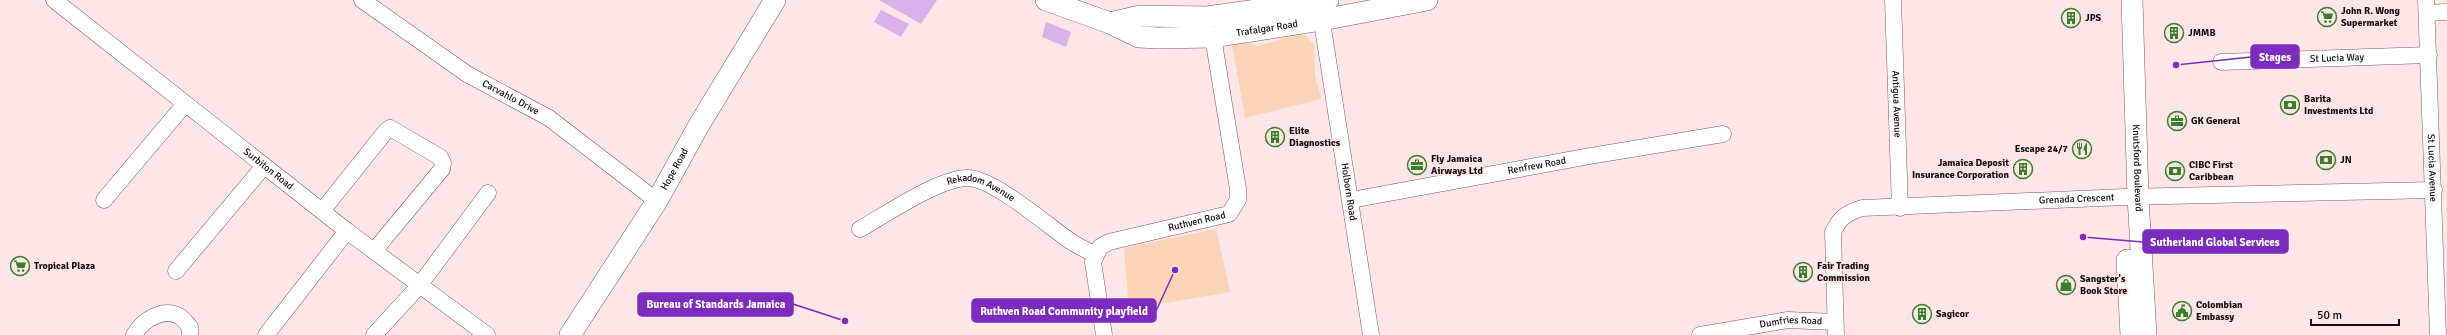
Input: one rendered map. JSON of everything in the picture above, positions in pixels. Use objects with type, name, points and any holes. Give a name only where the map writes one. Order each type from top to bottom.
[{"type":"main road","name":"Hope Road","points":[[570,335],[656,201],[699,125],[775,0]]},
{"type":"main road","name":"Trafalgar Road","points":[[1046,0],[1083,6],[1110,23],[1139,38],[1213,37],[1323,7]]},
{"type":"main road","name":"Trafalgar Road","points":[[1110,23],[1140,16],[1207,17],[1427,0]]},
{"type":"main road","name":"Knutsford Boulevard","points":[[2120,0],[2131,197],[2146,335]]},
{"type":"main road","name":"Knutsford Boulevard","points":[[2130,335],[2132,0]]},
{"type":"street","name":"Surbiton Road","points":[[54,0],[347,231],[486,335]]},
{"type":"street","name":"Carvahlo Drive","points":[[362,0],[467,74],[549,118],[656,201]]},
{"type":"street","name":"Antigua Avenue","points":[[1893,0],[1900,208]]},
{"type":"street","points":[[2427,6],[2447,12]]},
{"type":"street","name":"St Lucia Avenue","points":[[2427,6],[2434,190],[2442,317],[2438,335]]},
{"type":"street","name":"Holborn Road","points":[[1323,7],[1371,335]]},
{"type":"street","name":"Ruthven Road","points":[[1095,255],[1100,247],[1109,242],[1220,217],[1229,214],[1235,208],[1238,189],[1213,37]]},
{"type":"street","name":"St Lucia Way","points":[[2221,62],[2429,55]]},
{"type":"street","points":[[104,200],[185,104]]},
{"type":"street","points":[[322,211],[390,128],[440,157],[443,163],[442,169],[374,251]]},
{"type":"street","name":"Renfrew Road","points":[[1351,200],[1590,156],[1723,134]]},
{"type":"street","points":[[176,271],[264,166]]},
{"type":"street","name":"Rekadom Avenue","points":[[860,229],[934,188],[968,178],[985,182],[1019,204],[1067,240],[1095,255]]},
{"type":"street","name":"Grenada Crescent","points":[[1835,329],[1834,232],[1838,222],[1847,213],[1862,208],[1900,208],[2131,197],[2434,190]]},
{"type":"street","points":[[374,335],[419,286],[488,193]]},
{"type":"street","points":[[266,335],[347,231]]},
{"type":"street","points":[[1095,255],[1093,262],[1104,335]]},
{"type":"street","points":[[134,335],[138,327],[152,317],[165,312],[179,316],[190,327],[190,335]]},
{"type":"street","name":"Dumfries Road","points":[[1700,335],[1788,320],[1835,329]]},
{"type":"shaded area","points":[[879,0],[937,0],[921,24]]},
{"type":"shaded area","points":[[881,10],[909,24],[901,37],[874,22]]},
{"type":"shaded area","points":[[1046,22],[1071,32],[1066,47],[1042,37]]},
{"type":"shaded area","points":[[1295,35],[1305,35],[1314,45],[1315,76],[1321,99],[1245,118],[1232,44],[1244,42],[1258,46]]},
{"type":"shaded area","points":[[1216,229],[1230,292],[1129,309],[1124,248]]},
{"type":"place","name":"John R. Wong Supermarket","points":[[2327,17]]},
{"type":"place","name":"JPS","points":[[2071,18]]},
{"type":"place","name":"JMMB","points":[[2174,33]]},
{"type":"place","name":"Stages","points":[[2176,65]]},
{"type":"place","name":"Barita Investments Ltd","points":[[2290,105]]},
{"type":"place","name":"GK General","points":[[2177,121]]},
{"type":"place","name":"Elite Diagnostics","points":[[1275,137]]},
{"type":"place","name":"Escape 24/7","points":[[2082,149]]},
{"type":"place","name":"JN","points":[[2326,160]]},
{"type":"place","name":"Fly Jamaica Airways Ltd","points":[[1417,165]]},
{"type":"place","name":"Jamaica Deposit Insurance Corporation","points":[[2023,169]]},
{"type":"place","name":"CIBC First Caribbean","points":[[2175,171]]},
{"type":"place","name":"Sutherland Global Services","points":[[2083,237]]},
{"type":"place","name":"Tropical Plaza","points":[[20,266]]},
{"type":"place","name":"Ruthven Road Community playfield","points":[[1175,270]]},
{"type":"place","name":"Fair Trading Commission","points":[[1803,272]]},
{"type":"place","name":"Sangster's Book Store","points":[[2066,285]]},
{"type":"place","name":"Colombian Embassy","points":[[2182,311]]},
{"type":"place","name":"Sagicor","points":[[1922,314]]},
{"type":"place","name":"Bureau of Standards Jamaica","points":[[845,321]]}]
